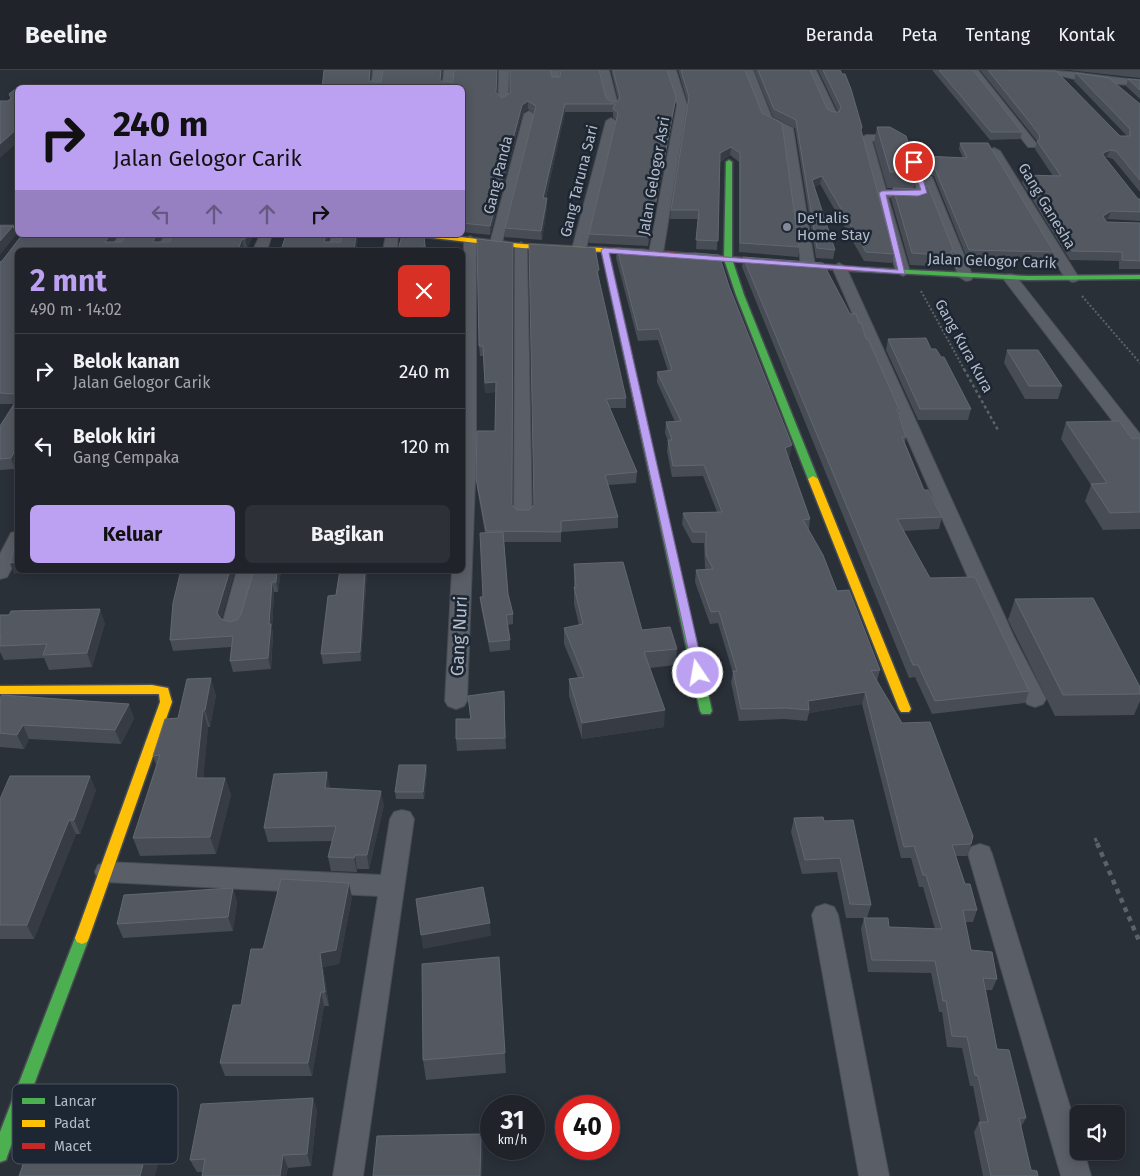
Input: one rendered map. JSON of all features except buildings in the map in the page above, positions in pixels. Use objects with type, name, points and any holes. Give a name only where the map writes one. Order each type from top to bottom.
[{"type":"street","points":[[376,85],[378,70]]},
{"type":"street","points":[[447,85],[448,70]]},
{"type":"street","points":[[503,101],[504,70]]},
{"type":"street","points":[[604,70],[613,105]]},
{"type":"street","name":"Jalan Gelogor Asri","points":[[656,253],[682,105],[670,70]]},
{"type":"street","points":[[748,70],[768,120],[788,128],[808,266]]},
{"type":"street","points":[[811,70],[833,116]]},
{"type":"street","points":[[973,70],[1032,145]]},
{"type":"street","points":[[1040,70],[1059,74],[1140,83]]},
{"type":"street","points":[[1059,74],[1072,87]]},
{"type":"street","points":[[1110,80],[1122,91]]},
{"type":"street","name":"Gang Panda","points":[[496,243],[529,114]]},
{"type":"street","name":"Gang Taruna Sari","points":[[579,249],[611,120]]},
{"type":"street","points":[[882,193],[918,194],[924,192],[910,148],[890,138],[866,138],[882,193],[907,273]]},
{"type":"street","points":[[917,150],[966,277]]},
{"type":"street","name":"Gang Ganesha","points":[[994,151],[1070,278]]},
{"type":"street","points":[[729,162],[728,259],[744,304],[905,709]]},
{"type":"street","points":[[0,228],[15,232]]},
{"type":"street","points":[[117,248],[124,237]]},
{"type":"street","name":"Jalan Gelogor Carik","points":[[442,237],[521,246],[656,253],[966,277],[1140,277]]},
{"type":"street","name":"Gang Nuri","points":[[465,512],[468,454],[470,240]]},
{"type":"street","points":[[521,246],[523,515]]},
{"type":"street","points":[[604,250],[706,711]]},
{"type":"street","points":[[839,267],[1004,637],[1035,699]]},
{"type":"street","points":[[1010,278],[1140,445]]},
{"type":"street","points":[[0,573],[15,543]]},
{"type":"street","points":[[232,624],[246,573]]},
{"type":"street","name":"Gang Nuri","points":[[456,702],[462,573]]},
{"type":"street","points":[[0,690],[152,689],[164,691],[166,702],[107,872],[27,1084]]},
{"type":"street","points":[[348,1176],[402,819]]},
{"type":"street","points":[[980,854],[1076,1176]]},
{"type":"street","points":[[107,872],[393,886]]},
{"type":"street","points":[[825,915],[874,1176]]},
{"type":"street","points":[[0,1154],[12,1122]]},
{"type":"path","name":"Gang Kura Kura","points":[[907,273],[998,430]]},
{"type":"path","points":[[1070,278],[1140,363]]},
{"type":"path","points":[[1096,838],[1140,942]]},
{"type":"traffic: fast","points":[[729,162],[728,259],[740,295],[813,479]]},
{"type":"traffic: fast","points":[[0,228],[15,228]]},
{"type":"traffic: fast","points":[[604,250],[706,711]]},
{"type":"traffic: fast","points":[[854,269],[1028,278],[1140,277]]},
{"type":"traffic: fast","points":[[27,1084],[82,938]]},
{"type":"traffic: fast","points":[[0,1154],[12,1122]]},
{"type":"traffic: slow","points":[[442,237],[522,246],[645,252]]},
{"type":"traffic: slow","points":[[813,479],[905,709]]},
{"type":"traffic: slow","points":[[0,690],[152,689],[164,691],[166,702],[82,938]]},
{"type":"traffic: jam","points":[[645,252],[854,269]]},
{"type":"place","name":"De'Lalis Home Stay","points":[[787,227]]},
{"type":"route","points":[[698,673],[604,250],[689,255],[771,264],[903,272],[882,193],[918,194],[924,192],[914,162]]}]
